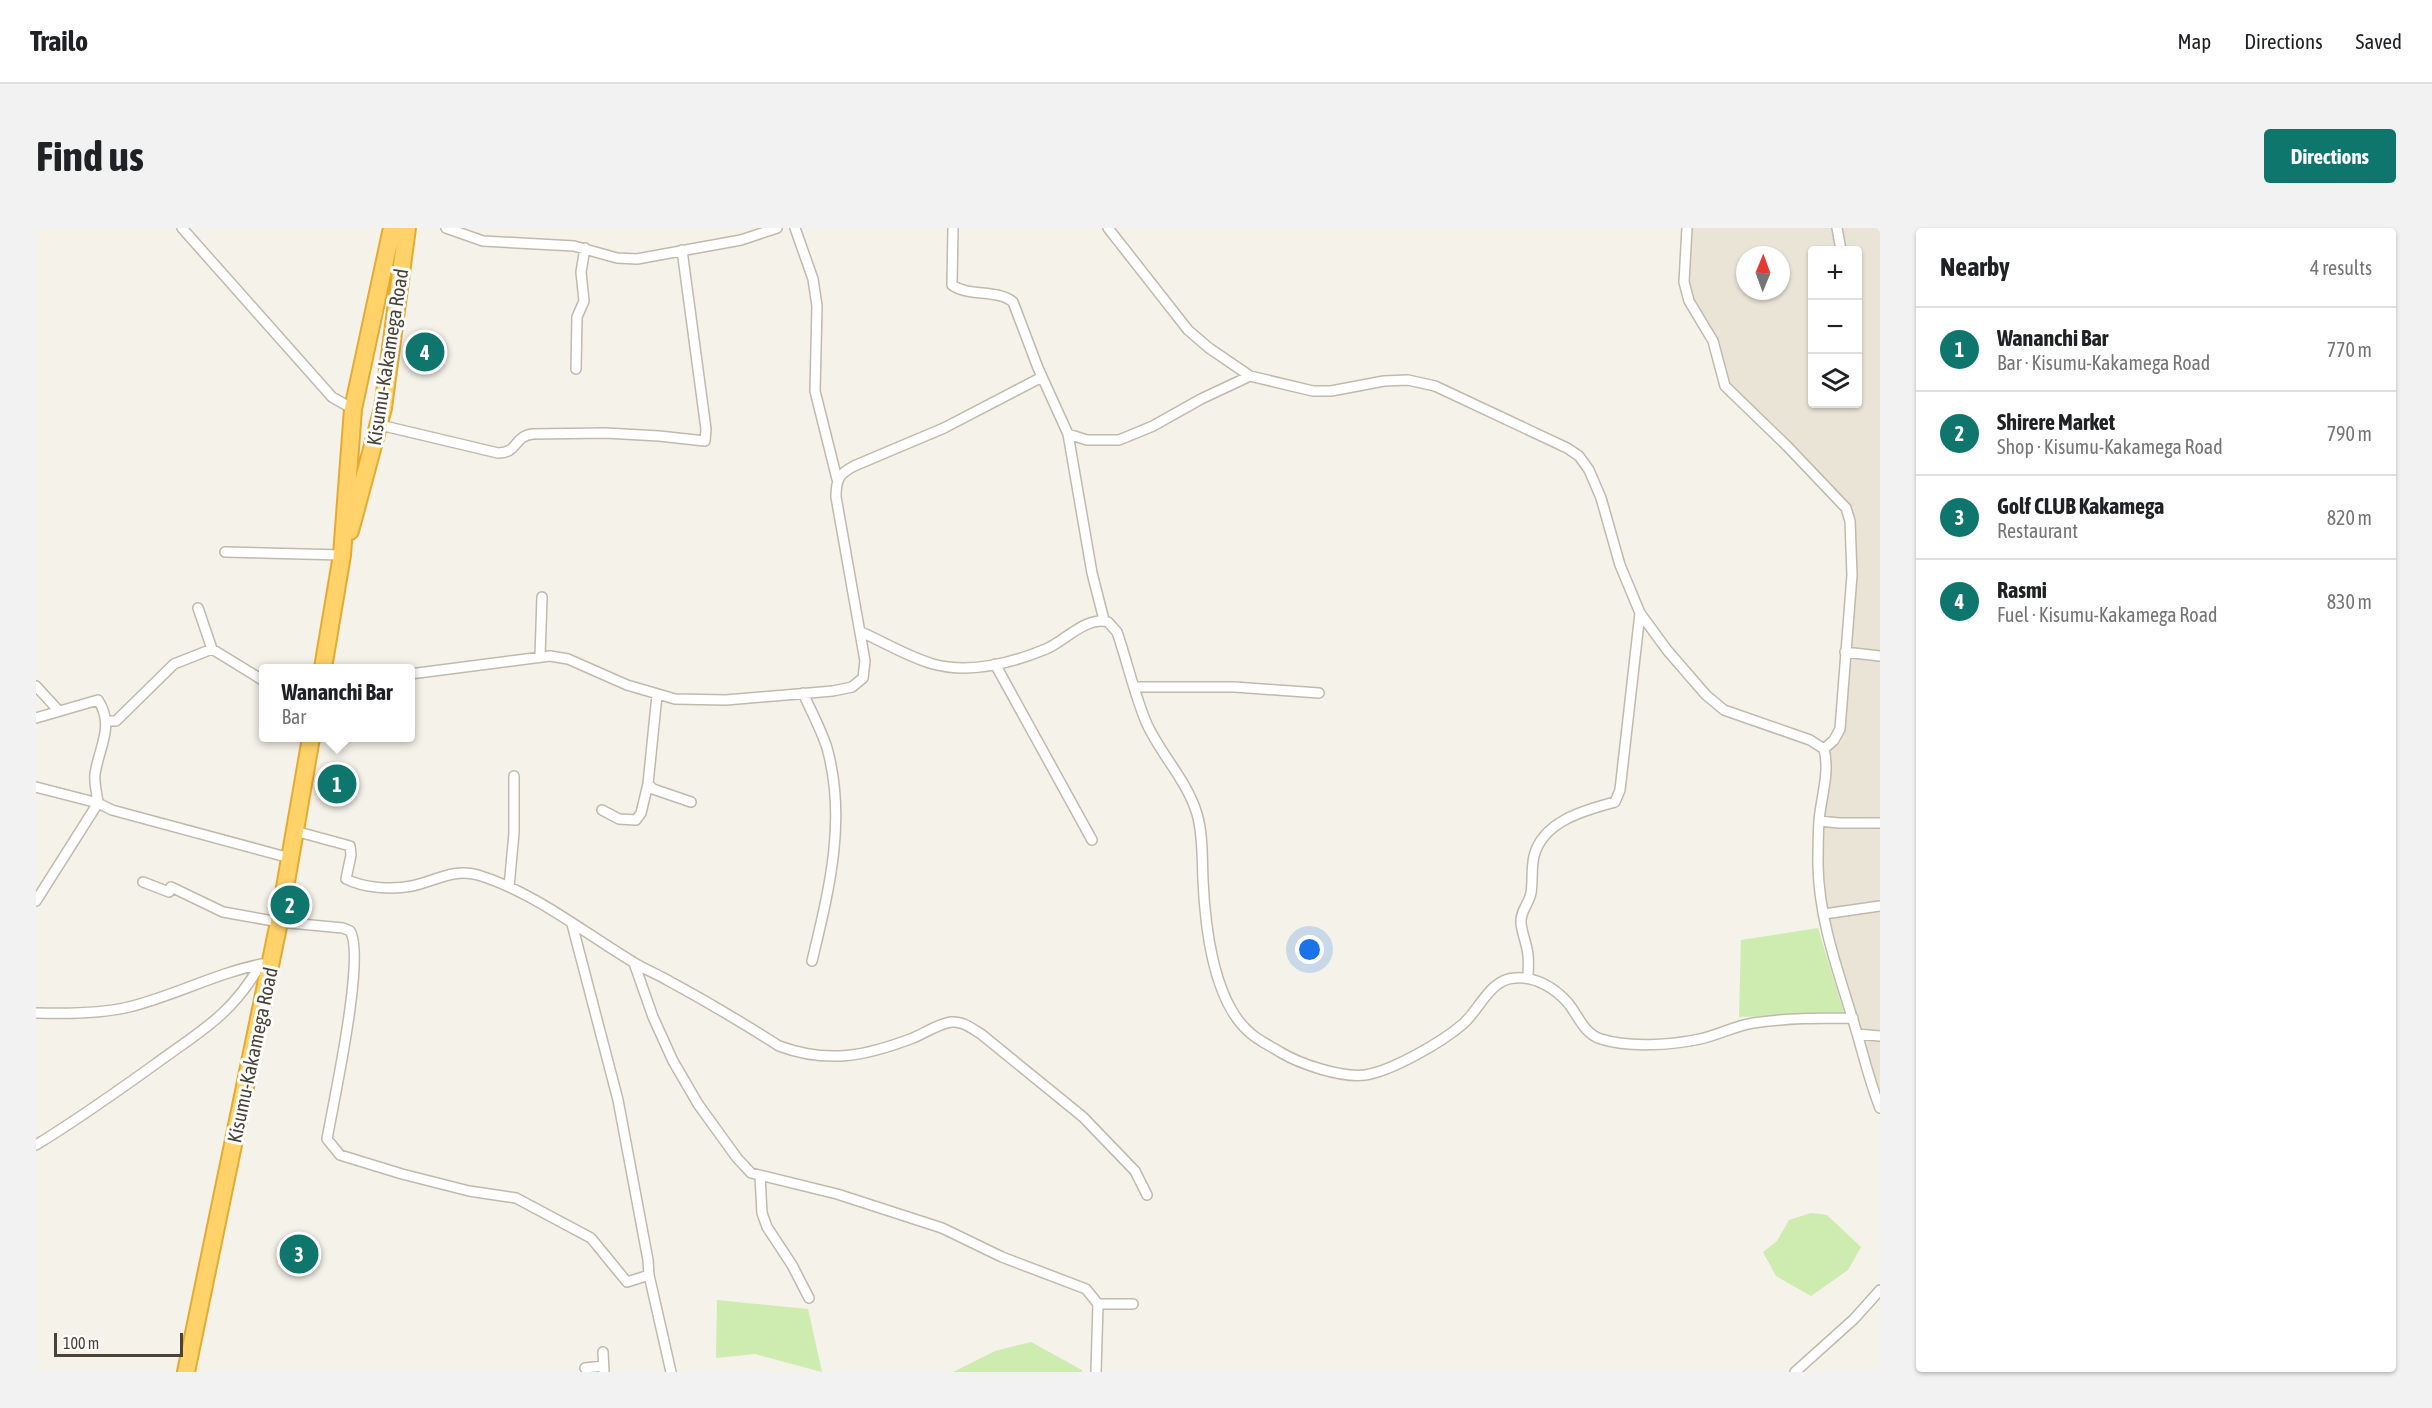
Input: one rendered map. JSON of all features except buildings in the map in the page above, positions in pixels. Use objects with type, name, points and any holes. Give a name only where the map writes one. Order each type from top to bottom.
[{"type":"highway","name":"Kisumu-Kakamega Road","points":[[324,664],[342,555],[353,409],[392,228]]},
{"type":"highway","name":"Kisumu-Kakamega Road","points":[[342,555],[380,425],[407,228]]},
{"type":"highway","points":[[358,382],[371,389],[386,387]]},
{"type":"highway","name":"Kisumu-Kakamega Road","points":[[186,1372],[265,964],[279,922],[310,742]]},
{"type":"street","points":[[182,228],[332,397],[353,409]]},
{"type":"street","points":[[446,228],[483,240],[557,244],[585,248],[628,259],[741,240],[777,228]]},
{"type":"street","points":[[415,673],[540,656],[567,659],[657,695],[675,699],[726,700],[852,687],[863,678],[865,661],[836,496],[837,479],[815,391],[817,306],[814,285],[795,228]]},
{"type":"street","points":[[953,228],[952,285],[962,290],[1013,302],[1042,377],[1068,434],[1092,573],[1104,620]]},
{"type":"street","points":[[1108,228],[1188,330],[1209,348],[1250,376],[1313,392],[1384,381],[1417,382],[1435,386],[1540,433],[1579,456],[1596,485],[1620,565],[1640,613],[1667,650],[1706,695],[1724,710],[1810,740],[1824,749],[1827,766],[1819,821],[1818,868],[1824,914],[1837,970],[1853,1018],[1868,1076],[1880,1108]]},
{"type":"street","points":[[1687,228],[1684,282],[1689,301],[1713,341],[1725,386],[1846,508],[1850,522],[1852,575],[1840,729],[1834,740],[1824,749]]},
{"type":"street","points":[[1837,228],[1840,246]]},
{"type":"street","points":[[576,369],[577,317],[584,301],[581,272],[585,248]]},
{"type":"street","points":[[380,425],[498,453],[507,453],[514,449],[518,439],[525,435],[605,433],[705,441],[706,429],[682,250]]},
{"type":"street","points":[[1068,434],[1087,440],[1119,440],[1153,426],[1201,399],[1250,376]]},
{"type":"street","points":[[837,479],[842,472],[848,469],[944,428],[1042,377]]},
{"type":"street","points":[[225,552],[342,555]]},
{"type":"street","points":[[540,656],[542,597]]},
{"type":"street","points":[[198,608],[212,649],[259,678]]},
{"type":"street","points":[[1528,978],[1528,955],[1521,922],[1522,913],[1532,890],[1535,853],[1543,838],[1556,826],[1584,810],[1615,802],[1620,790],[1640,613]]},
{"type":"street","points":[[861,632],[933,664],[961,667],[995,664],[1046,649],[1091,622],[1104,620],[1108,622],[1117,632],[1146,721],[1188,793],[1198,816],[1207,934],[1214,964],[1234,1015],[1256,1038],[1290,1058],[1342,1073],[1366,1075],[1399,1063],[1435,1043],[1463,1023],[1490,991],[1505,979],[1535,979],[1567,1002],[1582,1025],[1597,1038],[1615,1042],[1665,1044],[1702,1038],[1751,1023],[1787,1019],[1853,1018]]},
{"type":"street","points":[[107,721],[116,721],[174,664],[212,649]]},
{"type":"street","points":[[1845,652],[1880,656]]},
{"type":"street","points":[[995,664],[1092,840]]},
{"type":"street","points":[[36,686],[59,711]]},
{"type":"street","points":[[1135,687],[1235,687],[1320,693]]},
{"type":"street","points":[[803,693],[826,747],[835,783],[837,827],[832,870],[812,961]]},
{"type":"street","points":[[602,810],[619,819],[636,820],[641,813],[648,784],[657,695]]},
{"type":"street","points":[[36,718],[98,700],[104,709],[107,721],[95,776],[98,803],[36,901]]},
{"type":"street","points":[[509,887],[514,833],[514,776]]},
{"type":"street","points":[[648,784],[653,789],[691,802]]},
{"type":"street","points":[[36,787],[98,803],[111,810],[290,858]]},
{"type":"street","points":[[1819,821],[1839,824],[1880,823]]},
{"type":"street","points":[[295,831],[350,846],[351,855],[346,879],[356,885],[403,887],[445,874],[461,873],[479,876],[509,887],[634,963],[670,981],[779,1046],[798,1053],[834,1056],[863,1054],[916,1037],[944,1024],[964,1024],[981,1034],[1083,1117],[1135,1171],[1147,1195]]},
{"type":"street","points":[[143,882],[169,892],[171,887],[223,912],[279,922],[347,929],[352,935],[355,943],[351,994],[327,1138],[340,1155],[458,1188],[516,1198],[591,1238],[627,1282],[649,1275]]},
{"type":"street","points":[[1824,914],[1880,906]]},
{"type":"street","points":[[572,924],[618,1100],[649,1275],[671,1372]]},
{"type":"street","points":[[634,963],[657,1026],[673,1061],[698,1104],[737,1158],[751,1173],[847,1197],[942,1228],[1002,1257],[1086,1289],[1098,1304],[1096,1372]]},
{"type":"street","points":[[36,1013],[89,1013],[129,1007],[232,971],[265,964]]},
{"type":"street","points":[[36,1145],[88,1113],[219,1018],[243,993],[265,964]]},
{"type":"street","points":[[1857,1034],[1880,1036]]},
{"type":"street","points":[[760,1176],[762,1214],[767,1227],[809,1298]]},
{"type":"street","points":[[1795,1372],[1854,1319],[1880,1290]]},
{"type":"street","points":[[1098,1304],[1133,1304]]},
{"type":"street","points":[[585,1368],[603,1369],[603,1352]]},
{"type":"shaded area","points":[[1686,228],[1880,228],[1880,1111],[1851,1018],[1817,868],[1825,766],[1839,728],[1851,575],[1845,508],[1723,387],[1712,342],[1689,301]]},
{"type":"green space","points":[[1818,928],[1844,1013],[1739,1017],[1741,940]]},
{"type":"green space","points":[[1811,1213],[1827,1215],[1861,1247],[1848,1270],[1811,1296],[1776,1276],[1763,1252],[1777,1241],[1789,1220]]},
{"type":"green space","points":[[717,1300],[808,1309],[822,1372],[755,1354],[716,1358]]},
{"type":"green space","points":[[1031,1342],[1082,1372],[953,1372],[995,1351]]},
{"type":"place","name":"Rasmi","points":[[425,352]]},
{"type":"place","name":"Wananchi Bar","points":[[337,784]]},
{"type":"place","name":"Shirere Market","points":[[290,905]]},
{"type":"place","name":"Golf CLUB Kakamega","points":[[299,1254]]}]
